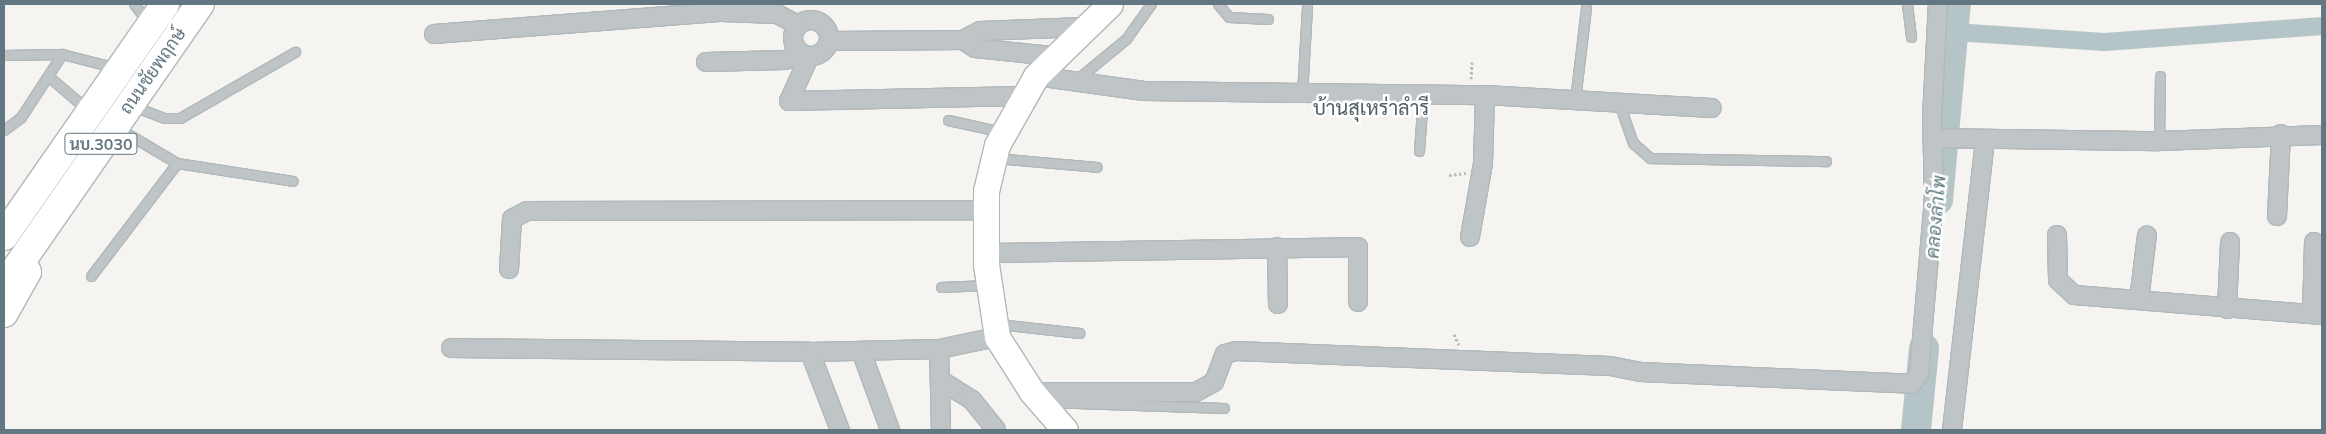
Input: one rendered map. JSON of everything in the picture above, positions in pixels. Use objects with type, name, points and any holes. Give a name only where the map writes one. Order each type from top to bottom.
[{"type":"main road","name":"ถนนชัยพฤกษ์","points":[[4,286],[200,4]]},
{"type":"main road","name":"ถนนชัยพฤกษ์","points":[[4,236],[120,69],[149,11]]},
{"type":"main road","points":[[4,208],[85,118]]},
{"type":"main road","points":[[4,313],[109,134]]},
{"type":"street","points":[[1065,430],[1036,397],[996,330],[988,285],[985,210],[993,158],[1002,132],[1029,86],[1052,56],[1110,4]]},
{"type":"street","points":[[1036,397],[1196,392],[1214,382],[1225,354],[1236,351],[1610,366],[1641,372],[1912,384],[1919,373],[1934,198],[1938,4]]},
{"type":"street","points":[[434,34],[722,12],[777,14],[798,25],[819,22],[829,41]]},
{"type":"street","points":[[798,25],[792,38],[806,56]]},
{"type":"street","points":[[829,41],[964,40],[980,30],[1084,27]]},
{"type":"street","points":[[964,40],[975,48],[1052,56]]},
{"type":"street","points":[[706,62],[785,60],[822,53],[829,41]]},
{"type":"street","points":[[806,56],[789,101],[1072,83],[1144,91],[1485,95],[1712,108]]},
{"type":"street","points":[[1470,237],[1483,163],[1485,95]]},
{"type":"street","points":[[1934,138],[1981,141],[2159,141],[2281,134],[2322,134]]},
{"type":"street","points":[[2277,216],[2281,134]]},
{"type":"street","points":[[1952,430],[1981,141]]},
{"type":"street","points":[[509,269],[512,219],[527,211],[985,210]]},
{"type":"street","points":[[2057,235],[2058,280],[2062,289],[2074,295],[2317,315],[2314,242]]},
{"type":"street","points":[[2139,300],[2147,235]]},
{"type":"street","points":[[2227,308],[2230,242]]},
{"type":"street","points":[[986,253],[1277,247],[1358,248],[1358,302]]},
{"type":"street","points":[[1277,247],[1278,304]]},
{"type":"street","points":[[450,348],[810,352],[939,349],[996,330]]},
{"type":"street","points":[[939,349],[941,430]]},
{"type":"street","points":[[861,351],[890,430]]},
{"type":"street","points":[[810,352],[840,430]]},
{"type":"street","points":[[940,380],[972,400],[996,430]]},
{"type":"lane","points":[[1072,83],[1126,38],[1151,4]]},
{"type":"lane","points":[[1218,4],[1229,17],[1268,19]]},
{"type":"lane","points":[[1907,4],[1911,37]]},
{"type":"lane","points":[[1302,94],[1307,7]]},
{"type":"lane","points":[[1575,100],[1586,8]]},
{"type":"lane","points":[[130,104],[164,118],[180,118],[295,52]]},
{"type":"lane","points":[[4,54],[62,54],[120,69]]},
{"type":"lane","points":[[4,130],[22,118],[62,54]]},
{"type":"lane","points":[[48,76],[85,118]]},
{"type":"lane","points":[[2159,141],[2160,76]]},
{"type":"lane","points":[[1419,151],[1423,95]]},
{"type":"lane","points":[[1618,102],[1633,143],[1650,158],[1826,161]]},
{"type":"lane","points":[[948,120],[1002,132]]},
{"type":"lane","points":[[109,134],[177,163],[293,181]]},
{"type":"lane","points":[[993,158],[1097,168]]},
{"type":"lane","points":[[91,276],[177,163]]},
{"type":"lane","points":[[941,287],[988,285]]},
{"type":"lane","points":[[996,330],[1080,332]]},
{"type":"lane","points":[[1036,397],[1224,408]]},
{"type":"waterway","name":"คลองลำโพ","points":[[1938,200],[1956,4]]},
{"type":"waterway","points":[[1954,32],[2105,42],[2322,26]]},
{"type":"waterway","name":"คลองลำโพ","points":[[1916,430],[1924,348]]},
{"type":"district","name":"บ้านสุเหร่าลำรี","points":[[1371,107]]}]
